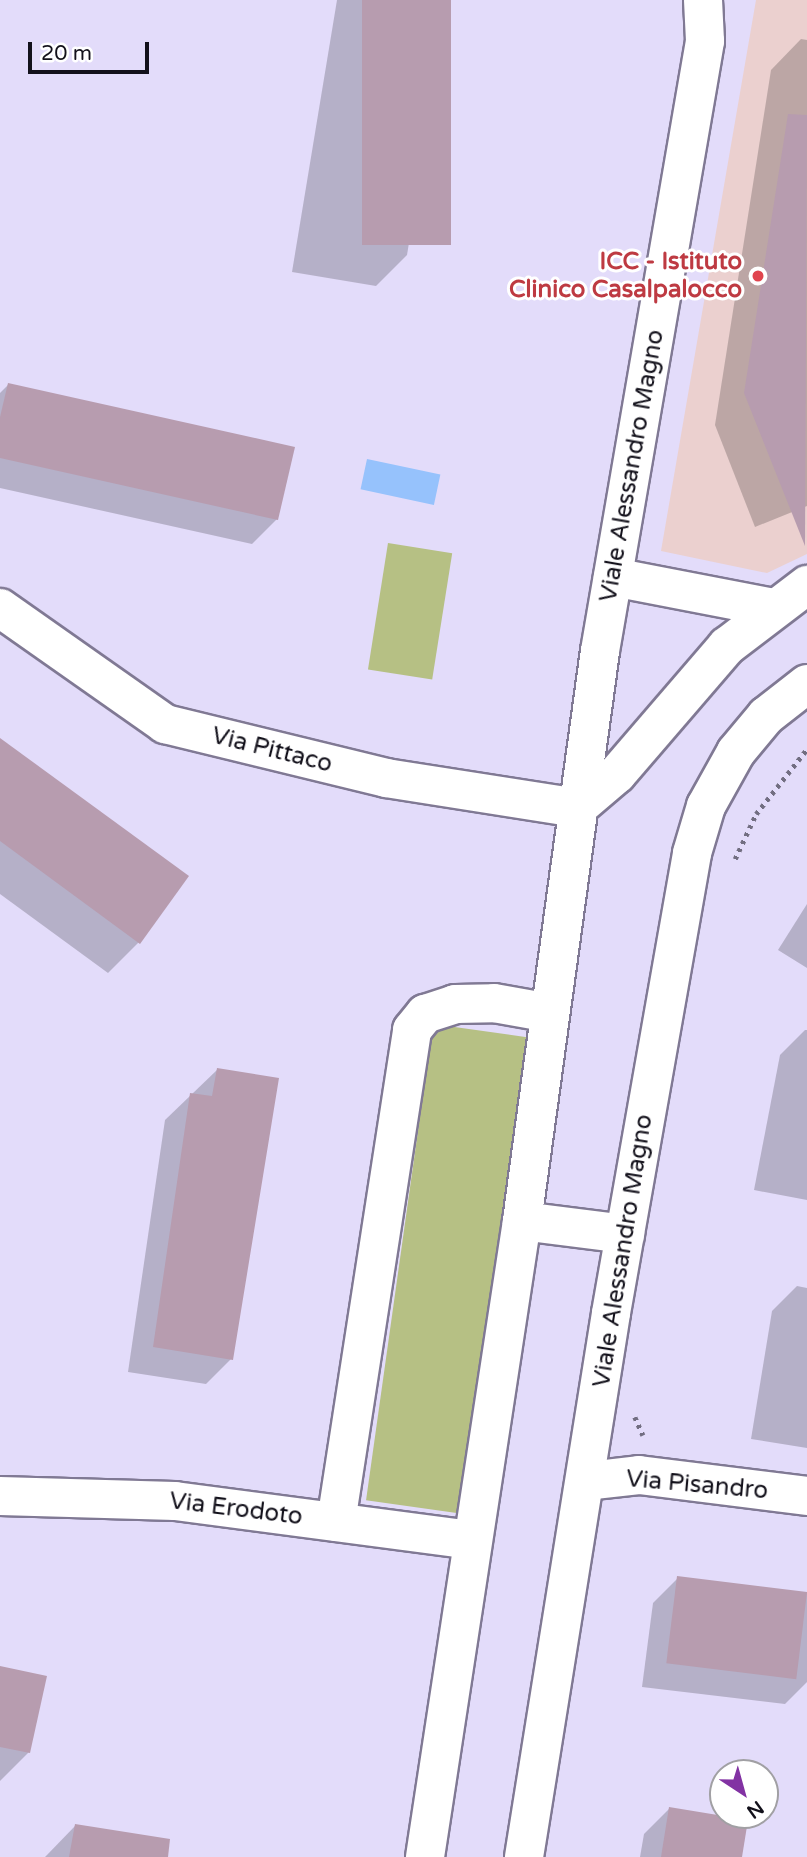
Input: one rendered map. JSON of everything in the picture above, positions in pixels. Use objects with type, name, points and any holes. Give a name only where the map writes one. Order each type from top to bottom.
[{"type":"street","name":"Viale Alessandro Magno","points":[[425,1857],[471,1540],[522,1221],[577,808],[613,577],[705,41],[702,0]]},
{"type":"street","points":[[613,577],[774,608]]},
{"type":"street","points":[[577,808],[624,766],[727,646],[807,584]]},
{"type":"street","name":"Via Pittaco","points":[[0,608],[165,724],[386,778],[577,808]]},
{"type":"street","name":"Viale Alessandro Magno","points":[[524,1857],[625,1234],[689,872],[706,806],[749,735],[807,684]]},
{"type":"street","points":[[336,1522],[412,1031],[425,1014],[455,1003],[494,1003],[550,1013]]},
{"type":"street","points":[[522,1221],[625,1234]]},
{"type":"street","name":"Via Pisandro","points":[[587,1481],[639,1475],[807,1496]]},
{"type":"street","name":"Via Erodoto","points":[[0,1496],[152,1499],[471,1540]]},
{"type":"path","points":[[730,870],[756,814],[807,749]]},
{"type":"path","points":[[633,1413],[645,1440],[639,1475]]},
{"type":"shaded area","name":"ICC - Istituto Clinico Casalpalocco","points":[[756,0],[807,0],[807,554],[767,573],[661,551]]},
{"type":"green space","points":[[388,543],[452,553],[432,680],[368,669]]},
{"type":"green space","points":[[433,1024],[527,1037],[460,1514],[366,1500]]},
{"type":"water","points":[[367,459],[440,475],[434,505],[361,489]]},
{"type":"building","points":[[362,0],[451,0],[451,245],[362,245]]},
{"type":"building","points":[[788,114],[807,115],[805,546],[744,393]]},
{"type":"building","points":[[8,383],[295,447],[278,520],[0,458],[0,417]]},
{"type":"building","points":[[0,738],[189,876],[140,944],[0,841]]},
{"type":"building","points":[[217,1068],[279,1078],[233,1360],[153,1347],[190,1093],[212,1096]]},
{"type":"building","points":[[677,1576],[807,1592],[796,1679],[666,1663]]},
{"type":"building","points":[[0,1666],[47,1676],[30,1753],[0,1747]]},
{"type":"building","points":[[669,1807],[709,1814],[709,1829],[747,1829],[742,1857],[661,1857]]},
{"type":"building","points":[[75,1824],[170,1839],[168,1857],[69,1857]]},
{"type":"place","name":"ICC - Istituto Clinico Casalpalocco","points":[[758,276]]}]
